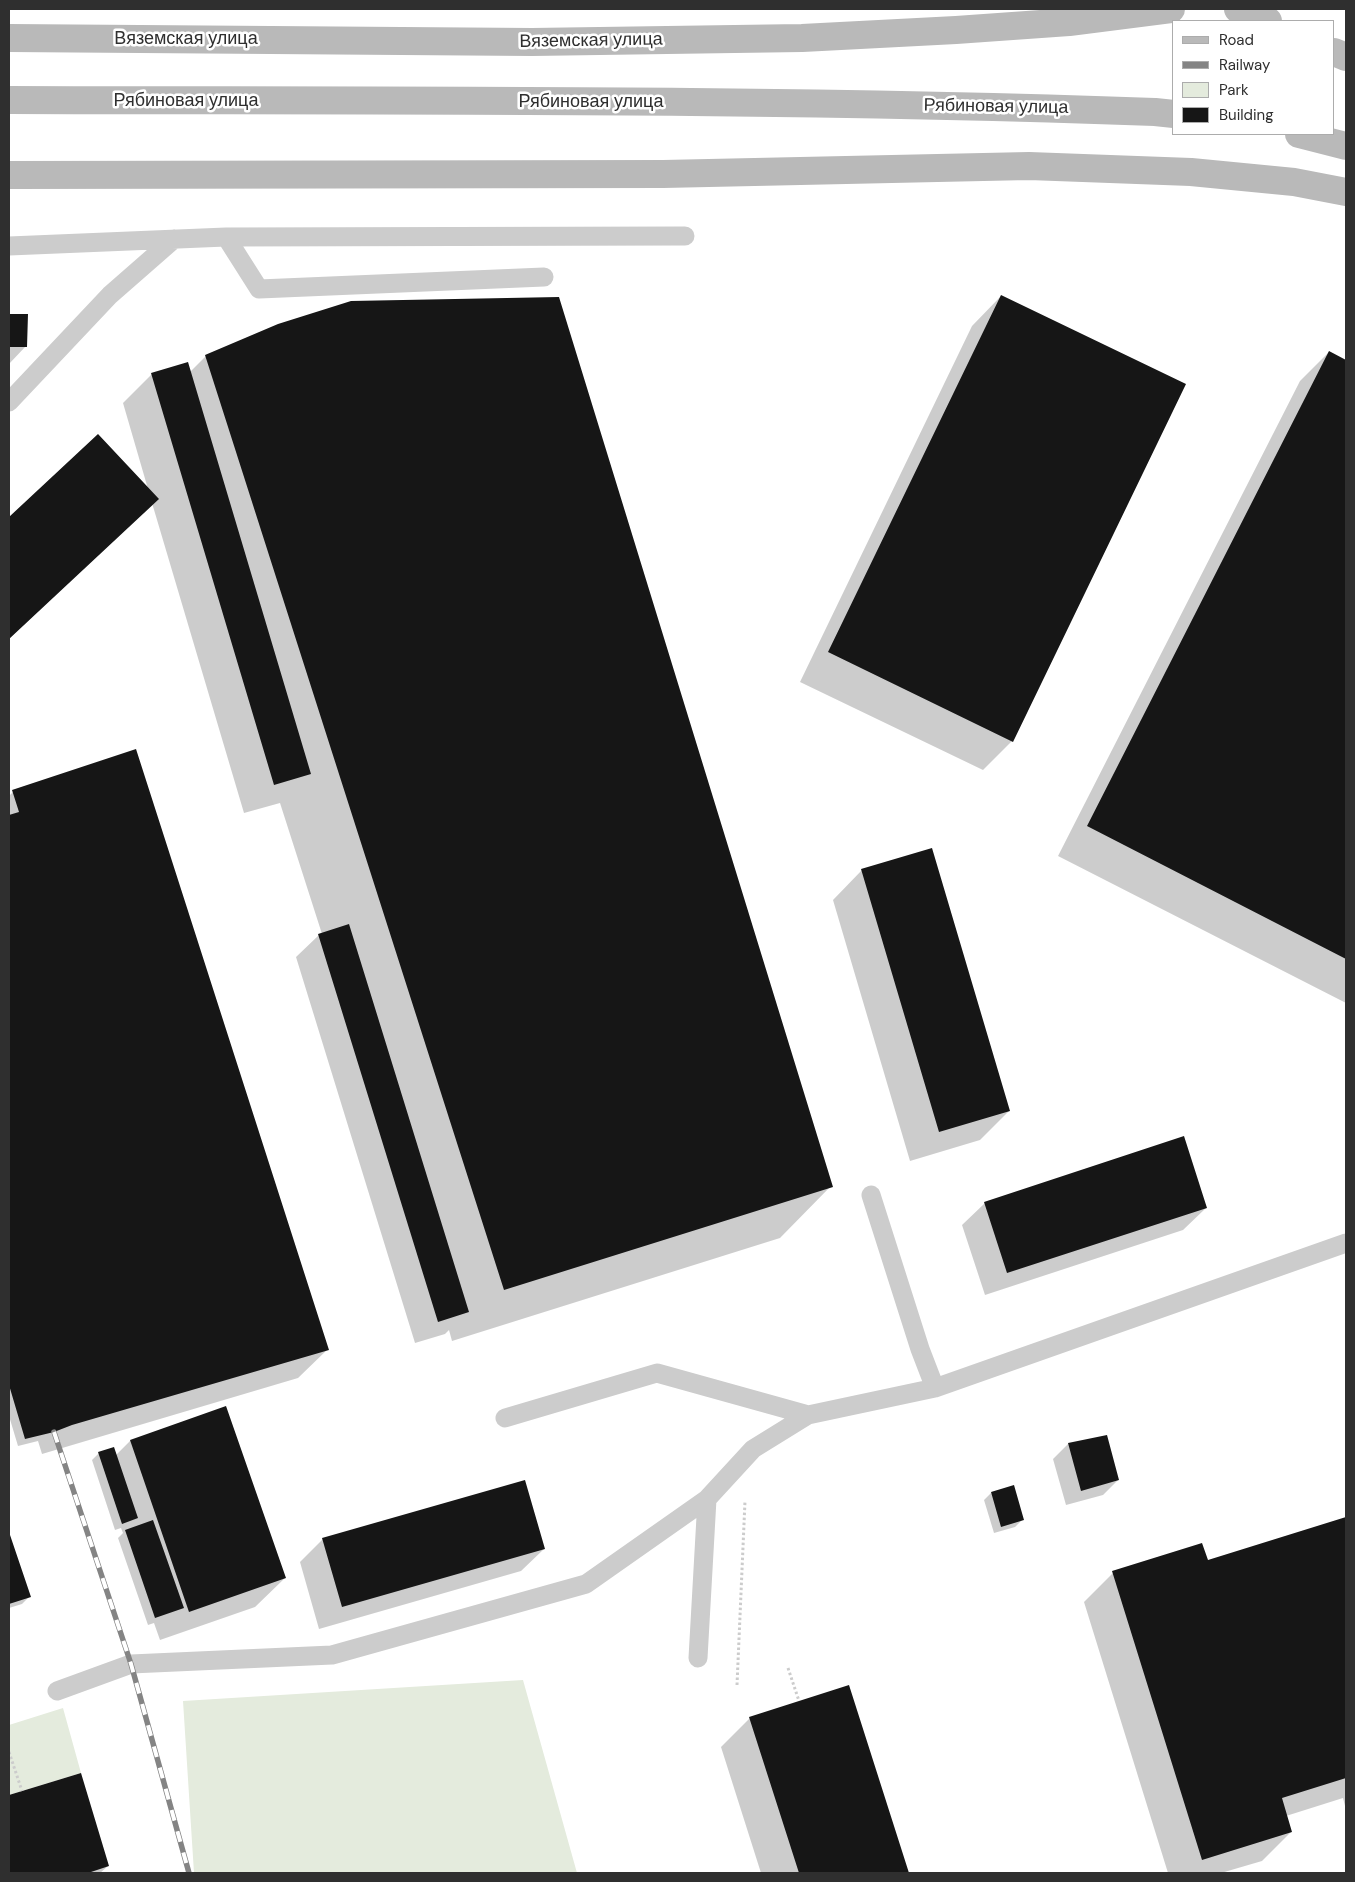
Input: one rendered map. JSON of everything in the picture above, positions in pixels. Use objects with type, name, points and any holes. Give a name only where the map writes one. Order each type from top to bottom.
[{"type":"main road","name":"Вяземская улица","points":[[9,38],[522,42],[802,38],[1041,24],[1172,9]]},
{"type":"main road","points":[[1238,9],[1266,20]]},
{"type":"main road","name":"Рябиновая улица","points":[[9,100],[820,103],[1019,106],[1172,114]]},
{"type":"main road","points":[[1303,135],[1346,146]]},
{"type":"main road","points":[[9,175],[662,174],[1028,166],[1191,172],[1294,182],[1346,192]]},
{"type":"lane","points":[[9,246],[226,237],[685,236]]},
{"type":"lane","points":[[226,237],[260,289],[544,277]]},
{"type":"lane","points":[[9,402],[110,295],[174,239]]},
{"type":"lane","points":[[871,1195],[920,1349],[936,1388]]},
{"type":"lane","points":[[57,1691],[131,1664],[332,1655],[586,1584],[707,1499],[753,1450],[808,1415],[936,1388],[1346,1243]]},
{"type":"lane","points":[[505,1418],[657,1373],[808,1415]]},
{"type":"lane","points":[[698,1658],[707,1499]]},
{"type":"path","points":[[737,1685],[745,1499]]},
{"type":"path","points":[[788,1668],[799,1701]]},
{"type":"path","points":[[9,1752],[22,1791]]},
{"type":"green space","points":[[523,1680],[577,1873],[194,1873],[183,1701]]},
{"type":"green space","points":[[63,1708],[81,1773],[9,1795],[9,1725]]},
{"type":"building","points":[[1001,295],[1186,384],[1013,742],[828,652]]},
{"type":"building","points":[[559,297],[833,1187],[504,1290],[205,355],[278,324],[351,301]]},
{"type":"building","points":[[9,314],[28,314],[27,347],[9,347]]},
{"type":"building","points":[[1329,351],[1346,360],[1346,959],[1087,826]]},
{"type":"building","points":[[188,362],[311,774],[274,785],[151,373]]},
{"type":"building","points":[[98,434],[159,499],[9,639],[9,517]]},
{"type":"building","points":[[136,749],[329,1350],[25,1439],[9,1385],[9,815],[19,812],[12,790]]},
{"type":"building","points":[[932,848],[1010,1111],[939,1132],[861,869]]},
{"type":"building","points":[[349,924],[469,1312],[438,1322],[318,934]]},
{"type":"building","points":[[1184,1136],[1207,1208],[1007,1273],[984,1202]]},
{"type":"building","points":[[226,1406],[286,1578],[189,1612],[130,1440]]},
{"type":"building","points":[[1107,1435],[1119,1480],[1081,1491],[1068,1443]]},
{"type":"building","points":[[114,1447],[138,1518],[122,1524],[98,1452]]},
{"type":"building","points":[[525,1480],[545,1549],[342,1607],[322,1538]]},
{"type":"building","points":[[1014,1485],[1024,1520],[1001,1527],[991,1492]]},
{"type":"building","points":[[1346,1517],[1346,1778],[1282,1798],[1292,1832],[1202,1860],[1112,1571],[1202,1543],[1208,1560]]},
{"type":"building","points":[[153,1520],[184,1608],[155,1618],[125,1530]]},
{"type":"building","points":[[9,1532],[31,1597],[9,1604]]},
{"type":"building","points":[[849,1685],[909,1873],[799,1873],[749,1717]]},
{"type":"building","points":[[81,1773],[109,1866],[88,1873],[9,1873],[9,1795]]},
{"type":"railway","points":[[54,1432],[131,1664],[189,1873]]}]
